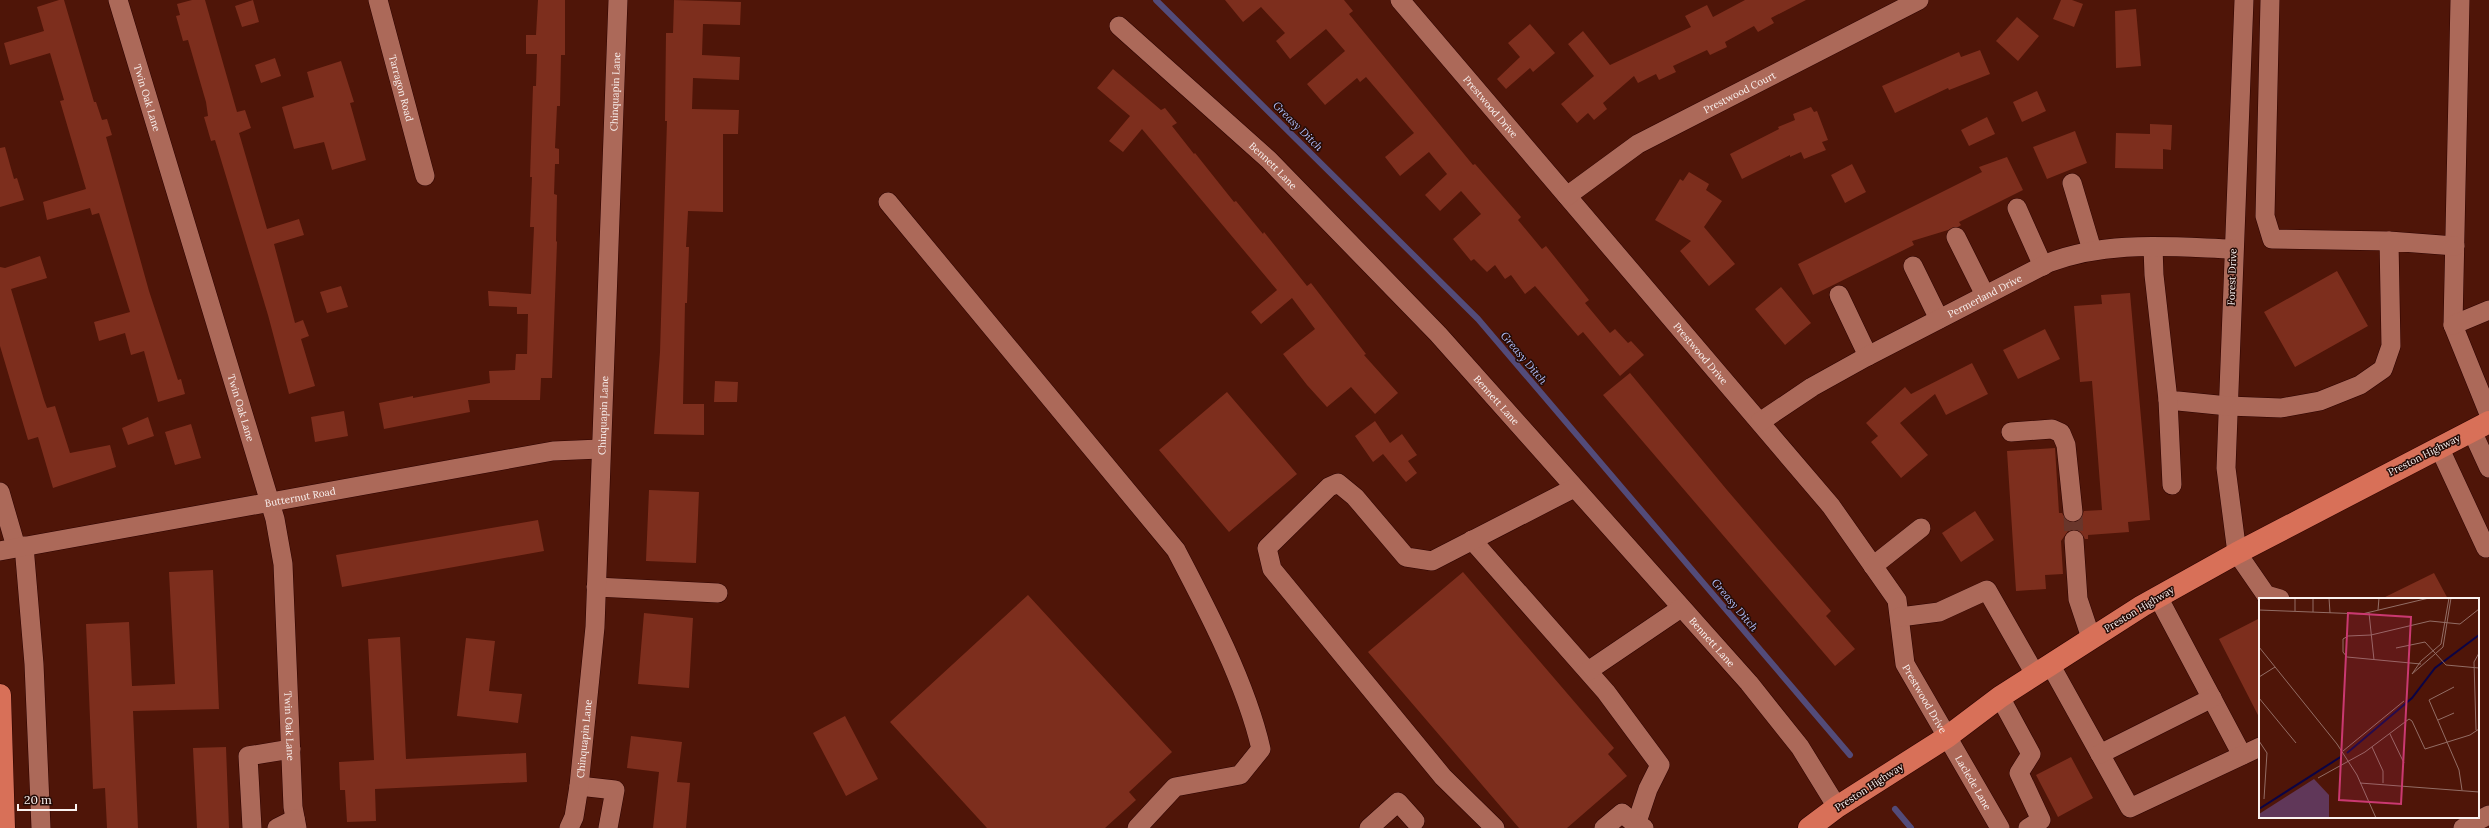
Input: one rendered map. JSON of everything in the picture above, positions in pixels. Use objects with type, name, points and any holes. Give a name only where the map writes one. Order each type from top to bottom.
[{"type":"main road","name":"Preston Highway","points":[[1809,828],[1837,807],[1947,737],[2000,697],[2158,597],[2237,553],[2480,427]]},
{"type":"main road","points":[[0,695],[3,828]]},
{"type":"street","name":"Twin Oak Lane","points":[[118,0],[270,503],[283,564],[291,749],[296,823]]},
{"type":"street","name":"Tarragon Road","points":[[378,0],[425,176]]},
{"type":"street","name":"Chinquapin Lane","points":[[569,828],[574,817],[580,786],[596,587],[600,449],[604,420],[618,0]]},
{"type":"street","name":"Prestwood Drive","points":[[1400,0],[1831,506],[1897,600],[1905,664],[1947,737]]},
{"type":"street","name":"Prestwood Court","points":[[1567,196],[1638,144],[1919,0]]},
{"type":"street","name":"Forest Drive","points":[[2237,553],[2226,468],[2233,249],[2244,0]]},
{"type":"street","points":[[2270,0],[2265,216],[2272,239],[2389,242],[2455,246]]},
{"type":"street","points":[[2460,0],[2453,325],[2489,414]]},
{"type":"street","name":"Bennett Lane","points":[[1119,26],[1269,160],[1438,334],[1749,683],[1800,747],[1837,807]]},
{"type":"street","points":[[2072,183],[2092,250]]},
{"type":"street","points":[[888,202],[1176,550],[1197,590],[1253,715],[1261,749],[1240,775],[1175,788],[1137,828]]},
{"type":"street","points":[[2016,208],[2043,266]]},
{"type":"street","points":[[1956,237],[1985,296]]},
{"type":"street","points":[[2168,400],[2228,406],[2282,408],[2320,401],[2360,385],[2384,369],[2391,346],[2389,242]]},
{"type":"street","name":"Permerland Drive","points":[[1760,422],[1812,387],[1868,356],[2043,266],[2066,256],[2092,250],[2154,247],[2233,249]]},
{"type":"street","points":[[2154,247],[2154,275],[2168,400],[2172,485]]},
{"type":"street","points":[[1913,266],[1939,319]]},
{"type":"street","points":[[1839,295],[1868,356]]},
{"type":"street","points":[[2453,325],[2489,310]]},
{"type":"street","points":[[2480,427],[2489,468]]},
{"type":"street","points":[[2011,432],[2052,429],[2061,433],[2066,445],[2073,512]]},
{"type":"street","points":[[2439,448],[2486,548]]},
{"type":"street","name":"Butternut Road","points":[[14,548],[554,451],[600,449]]},
{"type":"street","points":[[1495,828],[1443,777],[1272,570],[1267,548],[1328,487],[1338,483],[1355,497],[1406,557],[1432,561],[1574,488]]},
{"type":"street","points":[[0,492],[14,548],[35,680],[41,828]]},
{"type":"street","points":[[1873,566],[1922,528]]},
{"type":"street","points":[[1472,540],[1606,692],[1660,765],[1648,789],[1638,827],[1622,813],[1604,828]]},
{"type":"street","points":[[2074,540],[2078,599],[2091,638]]},
{"type":"street","points":[[2237,553],[2266,595],[2276,598]]},
{"type":"street","points":[[596,587],[718,593]]},
{"type":"street","points":[[1900,617],[1939,612],[1987,590],[2043,669],[2100,754],[2130,808],[2259,747]]},
{"type":"street","points":[[2158,597],[2242,755]]},
{"type":"street","points":[[1588,671],[1681,608]]},
{"type":"street","points":[[2000,697],[2030,754],[2019,773],[2038,825]]},
{"type":"street","points":[[2100,754],[2212,698]]},
{"type":"street","name":"Laclede Lane","points":[[1947,737],[2000,828]]},
{"type":"street","points":[[252,828],[248,756],[291,749]]},
{"type":"street","points":[[580,786],[615,790],[608,828]]},
{"type":"street","points":[[1369,828],[1398,802],[1415,826]]},
{"type":"street","points":[[2463,828],[2489,815]]},
{"type":"street","points":[[277,828],[296,823]]},
{"type":"building","points":[[59,0],[64,0],[94,102],[96,102],[102,120],[107,119],[112,135],[106,137],[149,291],[178,380],[181,379],[185,394],[158,402],[144,351],[131,355],[125,333],[99,341],[94,322],[130,312],[99,213],[92,215],[90,208],[47,220],[43,202],[86,189],[60,101],[64,100],[50,53],[10,65],[4,43],[44,31],[37,7]]},
{"type":"building","points":[[192,0],[205,0],[237,112],[245,110],[251,128],[239,133],[267,229],[299,219],[304,235],[274,244],[295,323],[303,320],[309,336],[301,339],[315,386],[289,394],[268,315],[215,140],[211,141],[204,117],[208,116],[206,102],[188,40],[183,41],[176,16],[180,15],[177,4]]},
{"type":"building","points":[[253,0],[259,22],[242,27],[235,6]]},
{"type":"building","points":[[538,0],[565,0],[565,55],[561,55],[560,106],[557,106],[555,148],[559,149],[559,164],[555,164],[554,194],[557,195],[557,242],[552,378],[541,378],[540,400],[468,400],[470,412],[384,429],[379,403],[490,383],[489,371],[515,370],[516,354],[527,354],[528,314],[517,314],[517,307],[489,306],[488,291],[531,294],[534,227],[530,227],[532,177],[530,177],[533,86],[536,86],[537,54],[526,54],[526,35],[536,35]]},
{"type":"building","points":[[674,0],[741,2],[740,25],[703,24],[702,55],[740,57],[739,80],[693,78],[692,109],[739,110],[738,134],[723,134],[723,212],[688,211],[686,247],[689,247],[687,303],[685,303],[683,404],[704,404],[704,435],[654,434],[660,352],[667,121],[665,121],[666,33],[673,33]]},
{"type":"building","points":[[1225,0],[1344,0],[1353,11],[1349,14],[1473,165],[1475,164],[1521,217],[1518,220],[1542,249],[1546,246],[1589,300],[1585,303],[1610,333],[1615,329],[1628,343],[1631,341],[1644,355],[1620,376],[1583,332],[1578,336],[1535,286],[1525,294],[1511,275],[1505,279],[1495,265],[1487,272],[1474,259],[1471,261],[1453,239],[1481,214],[1461,191],[1440,211],[1425,195],[1447,174],[1429,152],[1400,176],[1385,157],[1414,133],[1366,77],[1360,82],[1357,78],[1325,105],[1307,84],[1345,51],[1326,29],[1290,59],[1276,41],[1285,33],[1261,7],[1243,22]]},
{"type":"building","points":[[1745,0],[1806,0],[1771,18],[1774,23],[1758,32],[1754,26],[1725,42],[1727,47],[1710,55],[1707,50],[1673,66],[1676,72],[1659,80],[1656,74],[1638,83],[1634,76],[1603,103],[1607,109],[1594,120],[1588,113],[1577,123],[1561,104],[1594,76],[1568,44],[1583,31],[1610,65],[1691,27],[1685,16],[1707,5],[1713,17]]},
{"type":"building","points":[[2061,0],[2072,0],[2083,4],[2074,27],[2053,19]]},
{"type":"building","points":[[2136,9],[2141,66],[2116,68],[2115,11]]},
{"type":"building","points":[[2017,17],[2039,36],[2018,61],[1996,41]]},
{"type":"building","points":[[1530,24],[1555,53],[1533,72],[1530,68],[1506,89],[1497,79],[1520,57],[1508,43]]},
{"type":"building","points":[[1980,50],[1990,74],[1949,90],[1948,88],[1895,113],[1882,86],[1959,52],[1961,57]]},
{"type":"building","points":[[275,58],[281,76],[261,83],[255,65]]},
{"type":"building","points":[[341,61],[354,102],[350,103],[366,160],[332,170],[324,142],[294,149],[282,107],[314,97],[307,72]]},
{"type":"building","points":[[1113,69],[1161,110],[1165,108],[1177,123],[1172,126],[1194,154],[1195,153],[1234,202],[1236,201],[1263,234],[1264,232],[1307,286],[1311,283],[1366,354],[1364,355],[1398,393],[1375,414],[1351,387],[1327,407],[1307,385],[1283,354],[1315,329],[1292,298],[1261,324],[1251,312],[1277,290],[1142,129],[1123,152],[1109,141],[1130,116],[1097,88]]},
{"type":"building","points":[[2037,91],[2046,111],[2022,122],[2013,102]]},
{"type":"building","points":[[1811,107],[1814,112],[1817,111],[1828,140],[1822,142],[1826,150],[1804,159],[1801,152],[1790,157],[1790,155],[1742,179],[1730,154],[1779,129],[1778,127],[1795,120],[1793,114]]},
{"type":"building","points":[[1987,117],[1995,134],[1969,146],[1961,130]]},
{"type":"building","points":[[2150,124],[2172,125],[2171,150],[2163,149],[2163,169],[2115,168],[2116,133],[2150,134]]},
{"type":"building","points":[[2075,131],[2087,163],[2047,179],[2033,147]]},
{"type":"building","points":[[5,147],[14,179],[17,178],[24,200],[0,207],[0,148]]},
{"type":"building","points":[[2007,157],[2023,190],[1959,222],[1961,225],[1958,227],[1912,241],[1914,245],[1813,295],[1798,264],[1982,172],[1979,167]]},
{"type":"building","points":[[1852,164],[1866,192],[1845,203],[1831,175]]},
{"type":"building","points":[[1689,172],[1709,184],[1706,190],[1722,201],[1704,227],[1735,264],[1709,286],[1680,251],[1691,241],[1655,220],[1680,179],[1683,181]]},
{"type":"building","points":[[40,256],[47,278],[11,289],[44,400],[47,408],[55,406],[70,453],[110,445],[116,467],[53,488],[38,437],[28,440],[0,346],[0,267],[5,268]]},
{"type":"building","points":[[2337,271],[2368,326],[2295,367],[2264,312]]},
{"type":"building","points":[[341,286],[348,307],[327,313],[320,292]]},
{"type":"building","points":[[1781,287],[1811,323],[1785,345],[1755,309]]},
{"type":"building","points":[[2130,293],[2150,520],[2128,522],[2129,532],[2088,535],[2088,539],[2085,539],[2078,530],[2068,531],[2061,541],[2063,574],[2045,575],[2046,589],[2016,591],[2007,451],[2055,448],[2059,513],[2062,513],[2068,522],[2074,523],[2080,521],[2084,511],[2102,510],[2092,381],[2080,382],[2074,306],[2102,304],[2101,295]]},
{"type":"building","points":[[2045,329],[2060,359],[2018,379],[2003,350]]},
{"type":"building","points":[[1972,363],[1988,394],[1946,415],[1935,394],[1900,423],[1928,455],[1901,478],[1871,442],[1878,436],[1866,423],[1905,387],[1911,394]]},
{"type":"building","points":[[1630,373],[1727,490],[1831,611],[1826,616],[1855,649],[1835,666],[1603,395]]},
{"type":"building","points":[[715,381],[738,382],[737,402],[714,402]]},
{"type":"building","points":[[1227,392],[1297,474],[1229,532],[1159,450]]},
{"type":"building","points":[[344,411],[348,436],[315,442],[311,417]]},
{"type":"building","points":[[148,417],[154,436],[128,445],[122,428]]},
{"type":"building","points":[[1375,421],[1390,443],[1402,434],[1417,455],[1408,461],[1417,473],[1406,482],[1383,454],[1373,462],[1355,436]]},
{"type":"building","points":[[191,424],[201,458],[175,465],[165,432]]},
{"type":"building","points":[[649,490],[699,492],[696,563],[646,561]]},
{"type":"building","points":[[1975,511],[1994,540],[1961,562],[1942,533]]},
{"type":"building","points":[[538,520],[544,551],[342,587],[336,555]]},
{"type":"building","points":[[213,570],[219,709],[133,711],[138,828],[107,828],[105,788],[93,789],[86,624],[129,622],[132,686],[175,684],[169,572]]},
{"type":"building","points":[[1463,572],[1614,748],[1608,754],[1627,776],[1567,828],[1519,828],[1368,652]]},
{"type":"building","points":[[2434,573],[2447,598],[2383,598]]},
{"type":"building","points":[[1028,595],[1172,752],[1129,792],[1136,800],[1105,828],[987,828],[890,722]]},
{"type":"building","points":[[644,613],[693,618],[689,688],[638,684]]},
{"type":"building","points":[[2259,619],[2259,717],[2219,639]]},
{"type":"building","points":[[400,637],[406,759],[526,753],[527,782],[375,789],[376,821],[347,822],[345,790],[340,790],[339,762],[374,760],[368,639]]},
{"type":"building","points":[[466,638],[495,641],[489,691],[522,694],[518,723],[457,716]]},
{"type":"building","points":[[845,716],[878,779],[846,796],[813,733]]},
{"type":"building","points":[[631,736],[682,742],[677,782],[690,783],[686,828],[653,828],[659,772],[627,768]]},
{"type":"building","points":[[226,747],[229,828],[197,828],[193,748]]},
{"type":"building","points":[[2071,757],[2093,798],[2058,817],[2036,775]]},
{"type":"waterway","name":"Greasy Ditch","points":[[1156,0],[1478,319],[1850,755]]},
{"type":"waterway","name":"Greasy Ditch","points":[[1895,809],[1911,828]]},
{"type":"tunnel","points":[[2073,512],[2074,540]]}]
